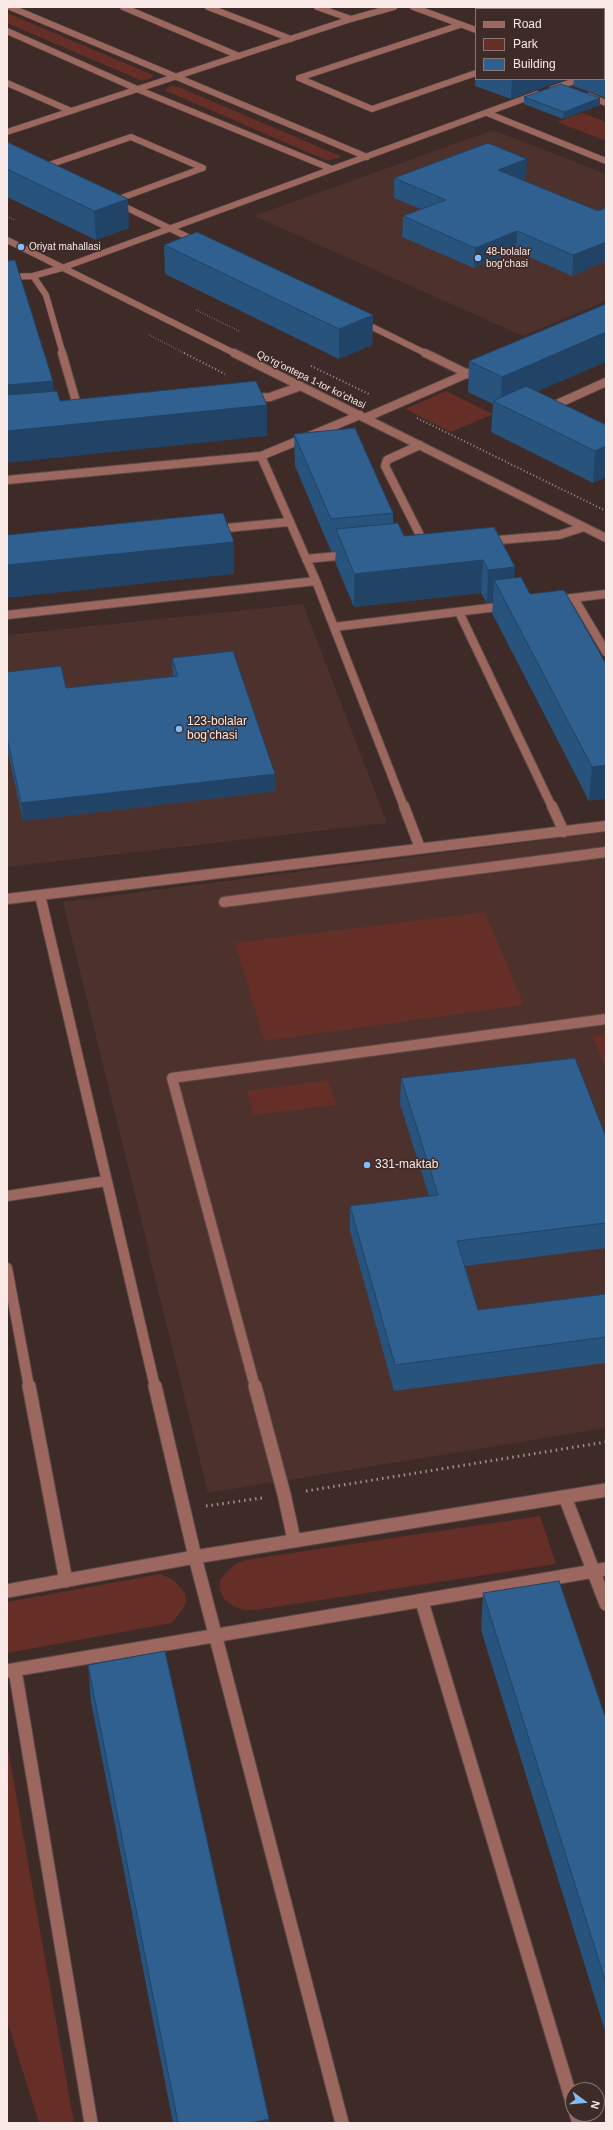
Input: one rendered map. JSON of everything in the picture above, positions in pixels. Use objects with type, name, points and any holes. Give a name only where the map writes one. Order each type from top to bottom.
[{"type":"street","points":[[10,7],[367,157]]},
{"type":"street","points":[[123,7],[239,56]]},
{"type":"street","points":[[208,7],[291,39]]},
{"type":"street","points":[[317,7],[351,19]]},
{"type":"street","points":[[7,132],[351,19],[394,7]]},
{"type":"street","points":[[413,7],[475,30]]},
{"type":"street","points":[[460,25],[299,78],[372,109],[475,73]]},
{"type":"street","points":[[7,31],[137,89],[332,169]]},
{"type":"street","points":[[7,277],[33,276],[62,268],[168,228],[577,80]]},
{"type":"street","points":[[7,83],[71,111]]},
{"type":"street","points":[[560,86],[574,91]]},
{"type":"street","points":[[580,93],[606,103]]},
{"type":"street","points":[[487,113],[606,160]]},
{"type":"street","points":[[53,174],[37,166],[131,137],[203,168],[110,199],[204,245]]},
{"type":"street","name":"Qoʻrgʻontepa 1-tor koʻchasi","points":[[7,240],[606,538]]},
{"type":"street","points":[[33,276],[46,295],[80,415]]},
{"type":"street","points":[[354,318],[468,374]]},
{"type":"street","points":[[7,480],[261,456],[475,370]]},
{"type":"street","points":[[564,417],[552,409],[555,405],[606,382]]},
{"type":"street","points":[[246,399],[270,397],[301,386]]},
{"type":"street","points":[[420,445],[387,460],[385,466],[426,547]]},
{"type":"street","points":[[261,456],[316,581],[420,848]]},
{"type":"street","points":[[211,529],[289,522]]},
{"type":"street","points":[[481,542],[559,535],[584,527]]},
{"type":"street","points":[[306,559],[358,554]]},
{"type":"street","points":[[7,615],[316,581]]},
{"type":"street","points":[[544,601],[606,594]]},
{"type":"street","points":[[574,598],[606,652]]},
{"type":"street","points":[[334,627],[513,605]]},
{"type":"street","points":[[459,612],[564,832]]},
{"type":"street","points":[[7,899],[606,826]]},
{"type":"street","points":[[224,902],[606,852]]},
{"type":"street","points":[[40,895],[195,1557],[342,2123]]},
{"type":"street","points":[[294,1540],[284,1494],[172,1078],[606,1019]]},
{"type":"street","points":[[7,1196],[106,1181]]},
{"type":"street","points":[[7,1268],[66,1581]]},
{"type":"street","points":[[7,1591],[294,1540],[606,1490]]},
{"type":"street","points":[[565,1497],[600,1570],[606,1604]]},
{"type":"street","points":[[91,2123],[11,1670],[216,1634],[422,1602],[600,1570]]},
{"type":"street","points":[[422,1602],[566,2082]]},
{"type":"path","points":[[146,333],[229,376]]},
{"type":"path","points":[[184,1509],[606,1442]]},
{"type":"shaded area","name":"48-bolalar bog'chasi","points":[[493,130],[606,174],[606,301],[523,336],[254,216]]},
{"type":"shaded area","name":"123-bolalar bog'chasi","points":[[303,604],[387,823],[7,867],[7,635]]},
{"type":"shaded area","name":"331-maktab","points":[[606,832],[606,1428],[208,1493],[63,902]]},
{"type":"green space","points":[[7,13],[153,76],[150,79],[140,80],[7,23]]},
{"type":"green space","points":[[171,86],[179,87],[340,156],[337,159],[326,160],[166,91],[167,88]]},
{"type":"green space","points":[[582,113],[606,122],[606,141],[557,122]]},
{"type":"green space","points":[[446,391],[493,414],[451,432],[405,409]]},
{"type":"green space","points":[[485,912],[524,1005],[264,1041],[235,943]]},
{"type":"green space","points":[[606,1034],[606,1067],[592,1036]]},
{"type":"green space","points":[[328,1080],[336,1105],[254,1115],[247,1091]]},
{"type":"green space","points":[[540,1516],[556,1564],[256,1610],[244,1610],[233,1606],[224,1599],[220,1590],[220,1580],[234,1565],[245,1560]]},
{"type":"green space","points":[[160,1574],[174,1580],[185,1593],[186,1601],[183,1609],[172,1623],[7,1653],[7,1602]]},
{"type":"green space","points":[[7,1743],[74,2123],[39,2123],[7,2021]]},
{"type":"building","points":[[605,47],[606,47],[605,70]]},
{"type":"building","points":[[561,84],[600,98],[564,112],[524,97]]},
{"type":"building","points":[[7,142],[128,199],[94,211],[7,169]]},
{"type":"building","points":[[488,143],[527,159],[498,170],[598,211],[606,208],[606,242],[573,255],[517,231],[475,248],[403,216],[446,200],[394,178]]},
{"type":"building","points":[[197,232],[373,315],[339,329],[164,245]]},
{"type":"building","points":[[15,260],[53,381],[7,385],[7,261]]},
{"type":"building","points":[[606,304],[606,332],[502,377],[469,361]]},
{"type":"building","points":[[256,381],[267,405],[7,431],[7,395],[57,391],[60,401]]},
{"type":"building","points":[[526,386],[606,425],[606,446],[595,451],[493,401]]},
{"type":"building","points":[[355,428],[393,513],[331,519],[294,434]]},
{"type":"building","points":[[223,513],[234,542],[7,565],[7,535]]},
{"type":"building","points":[[398,523],[404,536],[494,527],[515,567],[488,570],[483,560],[354,574],[336,529]]},
{"type":"building","points":[[521,577],[530,594],[564,590],[606,664],[606,765],[592,767],[494,580]]},
{"type":"building","points":[[233,651],[275,774],[21,803],[7,737],[7,672],[61,666],[66,688],[178,676],[172,658]]},
{"type":"building","points":[[575,1058],[606,1137],[606,1223],[457,1241],[478,1310],[606,1294],[606,1337],[395,1365],[350,1206],[438,1195],[401,1078]]},
{"type":"building","points":[[559,1581],[606,1719],[606,1983],[483,1593]]},
{"type":"building","points":[[165,1651],[269,2119],[250,2123],[178,2123],[88,1665]]},
{"type":"place","name":"Oriyat mahallasi","points":[[21,247]]},
{"type":"place","name":"48-bolalar bog'chasi","points":[[478,258]]},
{"type":"place","name":"123-bolalar bog'chasi","points":[[179,729]]},
{"type":"place","name":"331-maktab","points":[[367,1165]]}]
